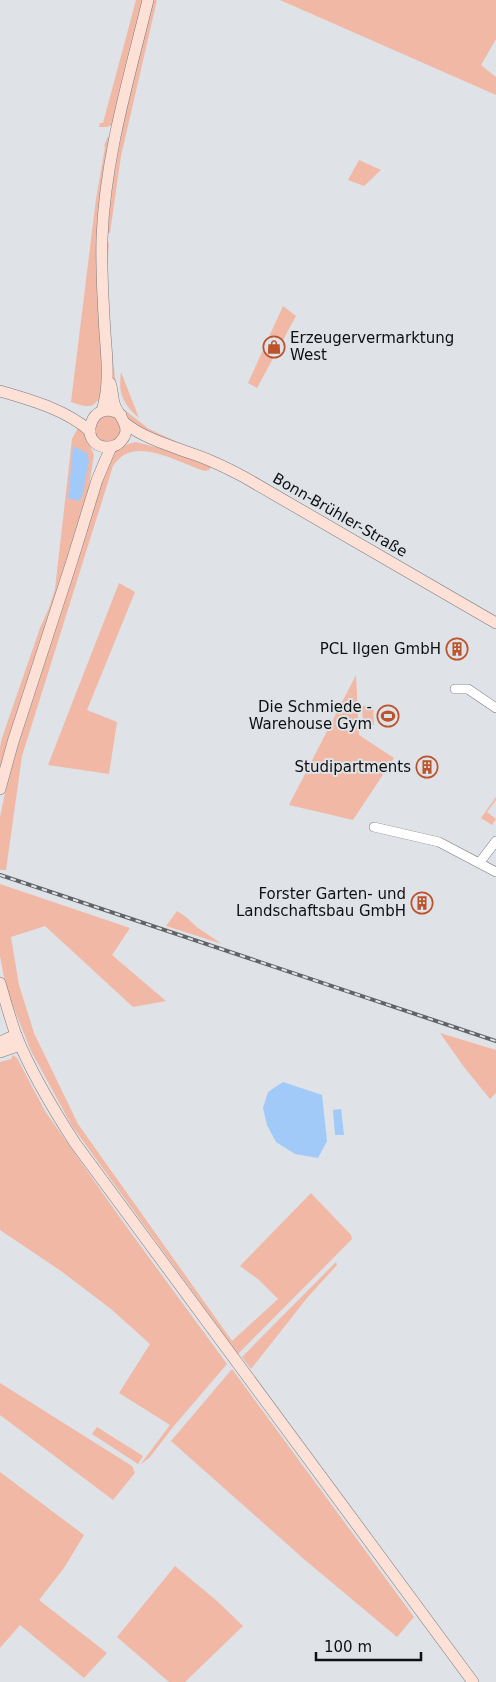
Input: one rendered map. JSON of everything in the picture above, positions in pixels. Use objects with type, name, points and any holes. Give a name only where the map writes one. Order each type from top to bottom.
[{"type":"main road","points":[[108,374],[105,395],[99,413],[90,424],[90,431],[91,436],[97,443],[102,446],[111,447],[124,439],[126,431],[123,419],[115,406],[108,374],[102,271],[104,207],[116,132],[148,0]]},
{"type":"main road","points":[[0,390],[55,410],[83,425],[90,431]]},
{"type":"main road","points":[[55,410],[87,416],[112,411],[123,419]]},
{"type":"main road","name":"Bonn-Brühler-Straße","points":[[123,419],[134,430],[164,444],[207,459],[244,477],[496,623]]},
{"type":"main road","name":"Bonn-Brühler-Straße","points":[[124,439],[132,438],[164,444]]},
{"type":"main road","points":[[97,443],[97,480]]},
{"type":"main road","points":[[0,789],[13,742],[97,480],[111,447]]},
{"type":"main road","points":[[0,983],[18,1040],[48,1100],[75,1143],[472,1682]]},
{"type":"main road","points":[[0,1042],[18,1040]]},
{"type":"main road","points":[[0,1052],[18,1040]]},
{"type":"street","points":[[455,689],[468,689],[496,708]]},
{"type":"street","points":[[374,827],[439,842],[496,872]]},
{"type":"street","points":[[480,862],[496,841]]},
{"type":"shaded area","points":[[136,0],[143,0],[112,125],[99,127],[100,123],[103,123]]},
{"type":"shaded area","points":[[152,0],[157,0],[121,156],[110,233],[107,233],[114,174]]},
{"type":"shaded area","points":[[280,0],[496,0],[496,39],[481,65],[496,77],[496,95]]},
{"type":"shaded area","points":[[108,136],[110,141],[103,396],[93,405],[85,406],[71,402],[96,199],[104,146]]},
{"type":"shaded area","points":[[359,160],[381,170],[364,186],[348,180]]},
{"type":"shaded area","points":[[107,243],[109,243],[107,279]]},
{"type":"shaded area","points":[[108,285],[109,320],[117,396],[108,319]]},
{"type":"shaded area","points":[[283,306],[296,316],[257,388],[248,383]]},
{"type":"shaded area","points":[[121,372],[139,418],[125,403],[121,393]]},
{"type":"shaded area","points":[[120,408],[149,429],[208,456],[132,425],[127,415]]},
{"type":"shaded area","points":[[108,416],[117,420],[121,429],[117,438],[108,442],[99,438],[95,429],[99,420]]},
{"type":"shaded area","points":[[79,426],[84,431],[94,455],[87,497],[0,769],[2,738],[55,589],[72,439]]},
{"type":"shaded area","points":[[136,442],[171,451],[211,467],[205,471],[157,453],[144,451],[122,456],[113,466],[22,756],[6,870],[0,870],[0,817],[10,769],[105,467],[113,452]]},
{"type":"shaded area","points":[[119,583],[135,592],[87,710],[117,722],[109,774],[48,765]]},
{"type":"shaded area","points":[[356,675],[359,735],[394,758],[353,820],[289,805]]},
{"type":"shaded area","points":[[373,705],[374,725],[363,725],[362,706]]},
{"type":"shaded area","points":[[496,797],[496,800],[487,812],[496,819],[492,825],[481,818]]},
{"type":"shaded area","points":[[0,884],[130,928],[112,955],[166,1001],[133,1007],[45,926],[11,937],[19,985],[34,1033],[78,1124],[232,1341],[278,1299],[259,1280],[240,1266],[311,1193],[351,1235],[352,1239],[238,1354],[72,1126],[31,1051],[7,991],[0,956]]},
{"type":"shaded area","points":[[177,911],[198,928],[222,944],[166,926]]},
{"type":"shaded area","points":[[440,1033],[496,1050],[496,1093],[490,1099],[464,1067]]},
{"type":"shaded area","points":[[13,1055],[17,1058],[45,1111],[123,1222],[227,1364],[150,1457],[140,1465],[170,1425],[119,1393],[150,1344],[111,1309],[61,1271],[0,1230],[0,1062],[11,1059]]},
{"type":"shaded area","points":[[336,1262],[337,1265],[307,1298],[251,1369],[242,1357]]},
{"type":"shaded area","points":[[232,1369],[414,1617],[397,1637],[305,1560],[171,1441]]},
{"type":"shaded area","points":[[0,1383],[132,1466],[135,1473],[113,1500],[0,1415]]},
{"type":"shaded area","points":[[97,1427],[143,1456],[138,1464],[92,1434]]},
{"type":"shaded area","points":[[0,1472],[84,1535],[64,1568],[39,1600],[107,1653],[84,1678],[20,1625],[0,1648]]},
{"type":"shaded area","points":[[175,1566],[217,1601],[243,1626],[185,1682],[169,1682],[117,1637]]},
{"type":"water","points":[[73,446],[87,453],[89,461],[82,497],[78,501],[68,498]]},
{"type":"water","points":[[283,1082],[322,1095],[327,1141],[318,1158],[295,1154],[276,1142],[267,1125],[263,1108],[268,1092]]},
{"type":"water","points":[[341,1109],[344,1135],[335,1135],[333,1110]]},
{"type":"railway","points":[[0,875],[496,1041]]},
{"type":"place","name":"Erzeugervermarktung West","points":[[274,347]]},
{"type":"place","name":"PCL Ilgen GmbH","points":[[457,649]]},
{"type":"place","name":"Die Schmiede - Warehouse Gym","points":[[388,716]]},
{"type":"place","name":"Studipartments","points":[[427,767]]},
{"type":"place","name":"Forster Garten- und Landschaftsbau GmbH","points":[[422,903]]}]
